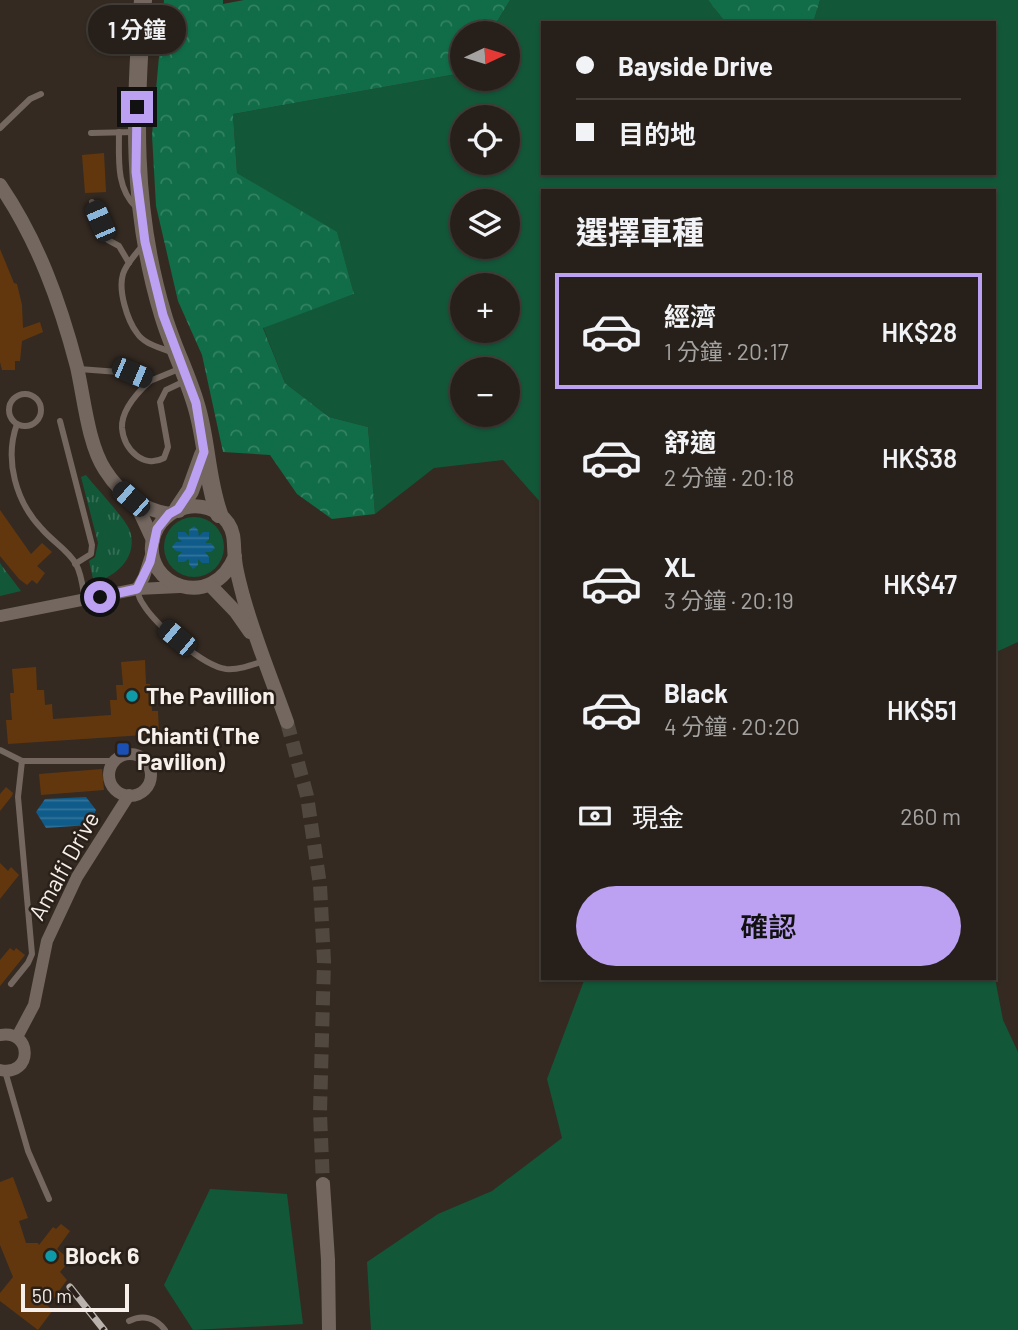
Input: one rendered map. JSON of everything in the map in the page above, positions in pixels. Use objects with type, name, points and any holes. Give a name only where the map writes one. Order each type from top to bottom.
[{"type":"main road","points":[[144,0],[127,132],[145,242],[163,315],[199,415],[210,485],[219,513]]},
{"type":"main road","points":[[173,512],[199,471],[204,452]]},
{"type":"street","points":[[0,185],[33,240],[50,278],[65,319],[95,447],[117,488],[131,499],[157,512],[173,512],[196,505],[219,513],[233,532],[236,544],[230,568],[222,578],[198,589],[137,589],[0,616]]},
{"type":"street","points":[[131,499],[140,512],[161,572],[171,582],[184,587]]},
{"type":"street","points":[[137,589],[144,577],[157,529],[173,512]]},
{"type":"street","points":[[234,556],[244,600],[287,722]]},
{"type":"street","points":[[210,585],[236,612],[266,661]]},
{"type":"street","name":"Amalfi Drive","points":[[123,755],[135,755],[146,762],[150,775],[146,787],[135,795],[117,791],[110,780],[110,767],[114,761],[123,755]]},
{"type":"street","name":"Amalfi Drive","points":[[3,1071],[17,1068],[24,1059],[24,1047],[17,1037],[34,1004],[47,941],[77,877],[129,795]]},
{"type":"street","points":[[0,1035],[17,1037]]},
{"type":"street","points":[[323,1184],[329,1330]]},
{"type":"lane","points":[[0,128],[30,99],[41,94]]},
{"type":"lane","points":[[91,132],[127,132]]},
{"type":"lane","points":[[92,202],[108,240],[119,246],[129,263]]},
{"type":"lane","points":[[145,242],[123,273],[121,288],[137,334],[181,368]]},
{"type":"lane","points":[[77,368],[132,373],[150,381]]},
{"type":"lane","points":[[181,368],[160,402],[168,447],[164,458],[156,462],[146,462],[135,454],[127,442],[122,427],[126,411],[136,394],[150,381],[181,368]]},
{"type":"lane","points":[[32,395],[40,402],[40,418],[28,426],[17,424],[10,416],[10,405],[17,396],[32,395]]},
{"type":"lane","points":[[60,421],[92,545],[91,554],[75,564]]},
{"type":"lane","points":[[17,424],[12,439],[11,458],[15,481],[32,518],[75,564],[85,601]]},
{"type":"lane","points":[[137,589],[144,606],[164,627],[214,665],[224,669],[237,669],[266,661]]},
{"type":"lane","points":[[0,750],[22,761],[114,761]]},
{"type":"lane","points":[[11,984],[32,954],[18,797],[22,761]]},
{"type":"lane","points":[[3,1071],[28,1151],[49,1199]]},
{"type":"lane","points":[[129,1321],[135,1317],[149,1318],[165,1330]]},
{"type":"green space","points":[[164,0],[223,0],[223,4],[244,0],[510,0],[497,21],[450,21],[450,75],[233,114],[237,173],[337,232],[354,294],[263,328],[285,383],[329,417],[368,427],[375,514],[332,519],[297,494],[270,455],[223,452],[202,355],[178,301],[156,206],[152,135]]},
{"type":"green space","points":[[510,0],[708,0],[724,21],[541,21],[541,175],[996,175],[996,21],[814,21],[820,0],[1018,0],[1018,642],[996,652],[996,189],[541,189],[541,503],[503,460],[434,468],[375,514],[368,427],[329,417],[285,383],[263,327],[354,294],[337,233],[237,173],[233,114],[450,75],[450,91],[520,91],[520,21],[497,21]]},
{"type":"green space","points":[[708,0],[820,0],[814,21],[724,21]]},
{"type":"green space","points":[[86,475],[123,519],[132,540],[124,564],[110,576],[94,583],[89,561],[95,557],[98,543],[81,477]]},
{"type":"green space","points":[[188,517],[200,517],[219,530],[224,547],[222,559],[211,572],[200,577],[188,577],[169,564],[164,553],[164,541],[177,522]]},
{"type":"green space","points":[[0,563],[2,566],[21,591],[0,596]]},
{"type":"green space","points":[[584,980],[995,980],[1003,1020],[1018,1052],[1018,1330],[371,1330],[367,1262],[438,1214],[492,1191],[562,1138],[547,1079]]},
{"type":"green space","points":[[210,1189],[287,1194],[303,1324],[193,1330],[164,1285]]},
{"type":"water","points":[[194,526],[199,536],[203,532],[209,532],[209,539],[205,543],[211,543],[215,548],[211,552],[205,552],[209,563],[202,563],[198,559],[198,565],[193,569],[189,559],[178,562],[178,556],[182,552],[172,547],[176,542],[182,542],[178,538],[178,532],[185,532],[189,536],[189,530]]},
{"type":"water","points":[[86,797],[96,810],[89,825],[46,828],[36,812],[45,799]]},
{"type":"building","points":[[104,153],[106,192],[85,193],[82,155]]},
{"type":"building","points":[[0,249],[14,283],[17,284],[22,305],[23,328],[40,322],[43,332],[22,341],[20,361],[15,361],[15,370],[2,370],[0,362]]},
{"type":"building","points":[[0,510],[31,554],[42,543],[52,552],[37,566],[45,573],[37,584],[32,580],[27,585],[19,579],[0,556]]},
{"type":"building","points":[[145,660],[146,684],[150,684],[152,711],[158,711],[159,734],[8,744],[6,720],[12,720],[10,693],[14,693],[12,669],[36,667],[37,690],[44,690],[45,705],[52,704],[53,719],[111,715],[110,700],[117,700],[116,685],[123,685],[121,662]]},
{"type":"building","points":[[102,769],[104,790],[41,795],[39,774]]},
{"type":"building","points":[[6,787],[13,793],[0,811],[0,794]]},
{"type":"building","points":[[0,863],[8,871],[11,867],[19,875],[0,899]]},
{"type":"building","points":[[10,948],[14,951],[16,948],[25,955],[0,986],[0,960]]},
{"type":"building","points":[[13,1177],[28,1218],[19,1221],[26,1243],[39,1245],[53,1227],[56,1229],[61,1224],[70,1231],[57,1249],[70,1260],[60,1272],[67,1280],[48,1306],[53,1310],[38,1330],[0,1301],[0,1293],[13,1277],[0,1245],[0,1182]]},
{"type":"tunnel","points":[[287,722],[307,796],[320,885],[324,961],[320,1113],[323,1184]]},
{"type":"railway","points":[[70,1287],[104,1330]]},
{"type":"place","name":"The Pavillion","points":[[132,696]]},
{"type":"place","name":"Chianti (The Pavilion)","points":[[123,749]]},
{"type":"place","name":"Block 6","points":[[51,1256]]},
{"type":"route","points":[[100,597],[137,589],[150,562],[157,529],[169,514],[178,509],[190,491],[204,452],[202,426],[196,403],[181,369],[163,315],[145,242],[136,172],[137,107]]}]
